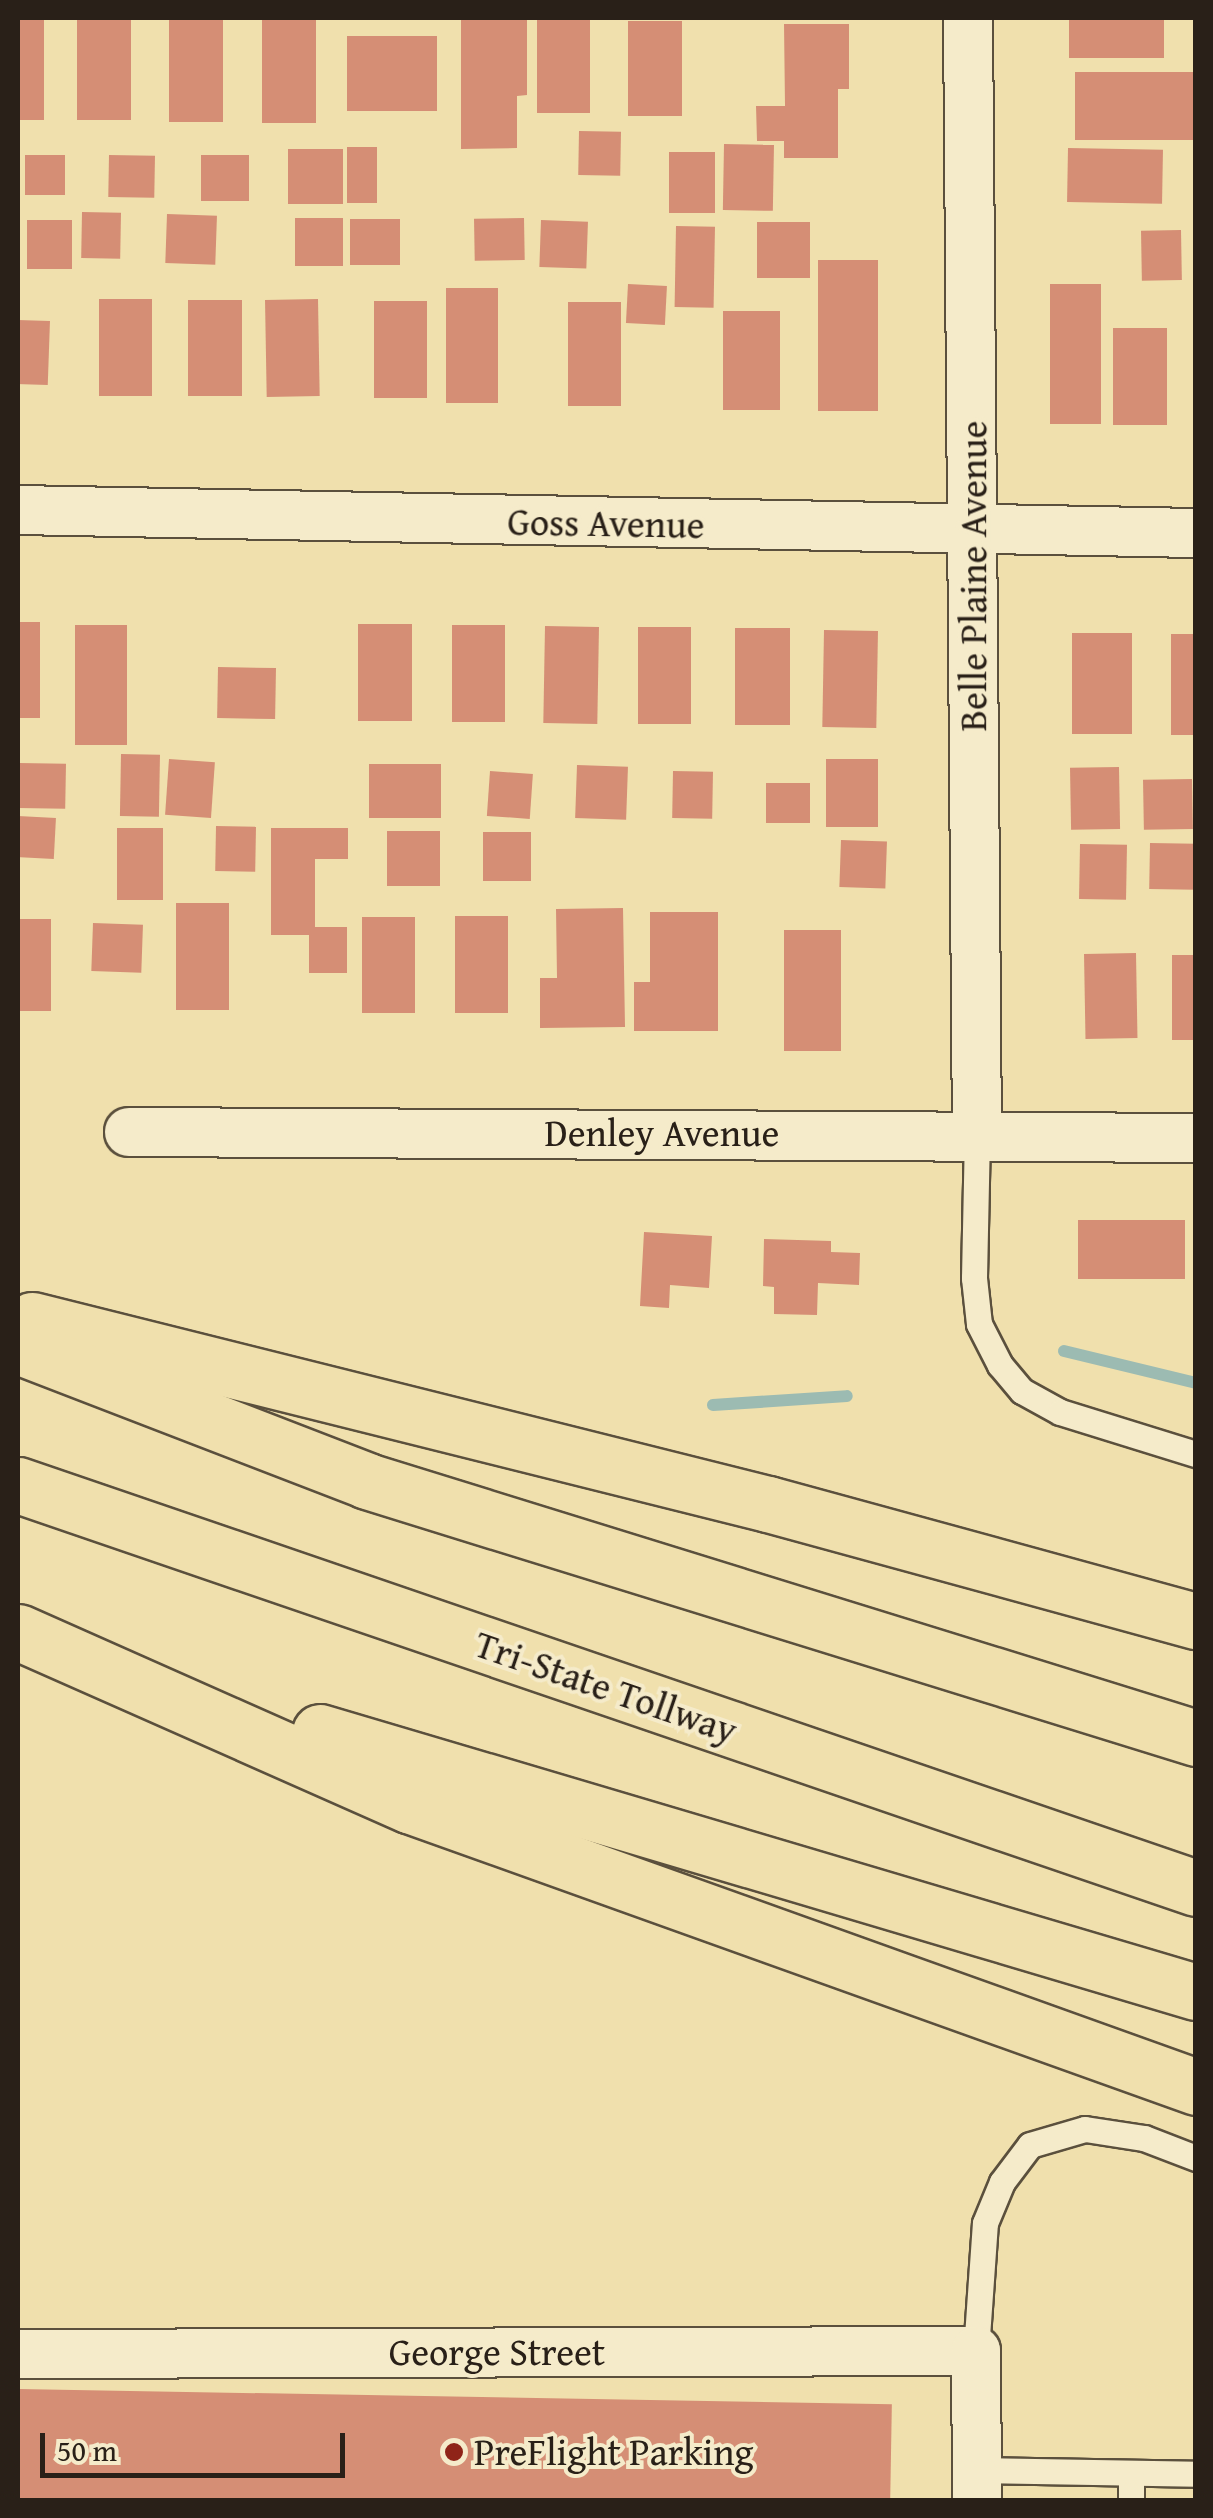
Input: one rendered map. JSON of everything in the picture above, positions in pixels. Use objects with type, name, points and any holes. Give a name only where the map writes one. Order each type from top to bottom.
[{"type":"highway","points":[[18,1317],[768,1504],[1196,1621]]},
{"type":"highway","points":[[18,1346],[367,1480],[1196,1738]]},
{"type":"highway","name":"Tri-State Tollway","points":[[18,1485],[1196,1888]]},
{"type":"highway","points":[[18,1632],[111,1669],[1196,1992]]},
{"type":"highway","points":[[111,1669],[191,1711],[408,1805],[1196,2087]]},
{"type":"street","name":"Belle Plaine Avenue","points":[[968,18],[977,1134]]},
{"type":"street","name":"Goss Avenue","points":[[18,510],[1196,533]]},
{"type":"street","name":"Denley Avenue","points":[[129,1132],[1196,1138]]},
{"type":"street","name":"George Street","points":[[18,2354],[976,2351]]},
{"type":"street","points":[[976,2351],[977,2485]]},
{"type":"lane","points":[[977,1134],[974,1278],[980,1324],[1000,1365],[1022,1391],[1060,1412],[1196,1454]]},
{"type":"lane","points":[[976,2351],[986,2223],[1002,2182],[1030,2145],[1085,2129],[1144,2138],[1196,2158]]},
{"type":"lane","points":[[977,2485],[1131,2488],[1196,2474]]},
{"type":"building","points":[[18,18],[44,18],[44,120],[18,120]]},
{"type":"building","points":[[77,18],[131,18],[131,120],[77,120]]},
{"type":"building","points":[[169,18],[223,18],[223,122],[169,122]]},
{"type":"building","points":[[262,18],[316,18],[316,123],[262,123]]},
{"type":"building","points":[[537,18],[590,18],[590,113],[537,113]]},
{"type":"building","points":[[1069,18],[1164,18],[1164,58],[1069,58]]},
{"type":"building","points":[[461,20],[527,20],[527,95],[517,96],[517,148],[461,149]]},
{"type":"building","points":[[628,21],[682,21],[682,116],[628,116]]},
{"type":"building","points":[[784,24],[849,24],[849,89],[838,89],[838,158],[784,158],[784,141],[757,141],[756,106],[785,106]]},
{"type":"building","points":[[347,36],[437,36],[437,111],[347,111]]},
{"type":"building","points":[[1075,72],[1196,72],[1196,140],[1075,140]]},
{"type":"building","points":[[579,131],[621,132],[620,176],[578,175]]},
{"type":"building","points":[[724,144],[774,145],[773,211],[723,210]]},
{"type":"building","points":[[347,147],[377,147],[377,203],[347,203]]},
{"type":"building","points":[[1068,148],[1163,150],[1162,204],[1067,202]]},
{"type":"building","points":[[288,149],[343,149],[343,204],[288,204]]},
{"type":"building","points":[[669,152],[715,152],[715,213],[669,213]]},
{"type":"building","points":[[25,155],[65,155],[65,195],[25,195]]},
{"type":"building","points":[[109,155],[155,156],[154,198],[108,197]]},
{"type":"building","points":[[201,155],[249,155],[249,201],[201,201]]},
{"type":"building","points":[[82,212],[121,213],[120,259],[81,258]]},
{"type":"building","points":[[167,214],[217,216],[215,265],[165,263]]},
{"type":"building","points":[[295,218],[343,218],[343,266],[295,266]]},
{"type":"building","points":[[524,218],[525,260],[475,261],[474,219]]},
{"type":"building","points":[[350,219],[400,219],[400,265],[350,265]]},
{"type":"building","points":[[27,220],[72,220],[72,269],[27,269]]},
{"type":"building","points":[[541,220],[588,222],[586,269],[539,267]]},
{"type":"building","points":[[757,222],[810,222],[810,278],[757,278]]},
{"type":"building","points":[[676,226],[715,227],[714,308],[675,307]]},
{"type":"building","points":[[1181,230],[1182,280],[1142,281],[1141,231]]},
{"type":"building","points":[[818,260],[878,260],[878,411],[818,411]]},
{"type":"building","points":[[628,284],[667,286],[665,325],[626,323]]},
{"type":"building","points":[[1050,284],[1101,284],[1101,424],[1050,424]]},
{"type":"building","points":[[446,288],[498,288],[498,403],[446,403]]},
{"type":"building","points":[[99,299],[152,299],[152,396],[99,396]]},
{"type":"building","points":[[318,299],[320,396],[267,397],[265,300]]},
{"type":"building","points":[[188,300],[242,300],[242,396],[188,396]]},
{"type":"building","points":[[374,301],[427,301],[427,398],[374,398]]},
{"type":"building","points":[[568,302],[621,302],[621,406],[568,406]]},
{"type":"building","points":[[723,311],[780,311],[780,410],[723,410]]},
{"type":"building","points":[[18,320],[50,321],[48,385],[18,384]]},
{"type":"building","points":[[1113,328],[1167,328],[1167,425],[1113,425]]},
{"type":"building","points":[[18,622],[40,622],[40,718],[18,718]]},
{"type":"building","points":[[358,624],[412,624],[412,721],[358,721]]},
{"type":"building","points":[[75,625],[127,625],[127,745],[75,745]]},
{"type":"building","points":[[452,625],[505,625],[505,722],[452,722]]},
{"type":"building","points":[[545,626],[599,627],[597,724],[543,723]]},
{"type":"building","points":[[638,627],[691,627],[691,724],[638,724]]},
{"type":"building","points":[[735,628],[790,628],[790,725],[735,725]]},
{"type":"building","points":[[824,630],[878,631],[876,728],[822,727]]},
{"type":"building","points":[[1072,633],[1132,633],[1132,734],[1072,734]]},
{"type":"building","points":[[1171,634],[1196,634],[1196,735],[1171,735]]},
{"type":"building","points":[[218,667],[276,668],[275,719],[217,718]]},
{"type":"building","points":[[121,754],[160,755],[159,817],[120,816]]},
{"type":"building","points":[[169,759],[215,762],[211,818],[165,815]]},
{"type":"building","points":[[826,759],[878,759],[878,827],[826,827]]},
{"type":"building","points":[[19,763],[66,764],[65,809],[18,808]]},
{"type":"building","points":[[369,764],[441,764],[441,818],[369,818]]},
{"type":"building","points":[[577,765],[628,767],[626,820],[575,818]]},
{"type":"building","points":[[1119,767],[1120,829],[1071,830],[1070,768]]},
{"type":"building","points":[[490,771],[533,774],[530,819],[487,816]]},
{"type":"building","points":[[673,771],[713,772],[712,819],[672,818]]},
{"type":"building","points":[[1192,779],[1193,829],[1144,830],[1143,780]]},
{"type":"building","points":[[766,783],[810,783],[810,823],[766,823]]},
{"type":"building","points":[[18,816],[56,818],[54,859],[18,857]]},
{"type":"building","points":[[216,826],[256,827],[255,872],[215,871]]},
{"type":"building","points":[[117,828],[163,828],[163,900],[117,900]]},
{"type":"building","points":[[271,828],[348,828],[348,859],[315,859],[315,927],[347,927],[347,973],[309,973],[309,935],[271,935]]},
{"type":"building","points":[[387,831],[440,831],[440,886],[387,886]]},
{"type":"building","points":[[483,832],[531,832],[531,881],[483,881]]},
{"type":"building","points":[[841,840],[887,842],[885,889],[839,887]]},
{"type":"building","points":[[1150,843],[1196,844],[1195,890],[1149,889]]},
{"type":"building","points":[[1080,844],[1127,845],[1126,900],[1079,899]]},
{"type":"building","points":[[176,903],[229,903],[229,1010],[176,1010]]},
{"type":"building","points":[[623,908],[625,1027],[540,1028],[540,978],[557,978],[556,909]]},
{"type":"building","points":[[650,912],[718,912],[718,1031],[634,1031],[634,982],[650,982]]},
{"type":"building","points":[[455,916],[508,916],[508,1013],[455,1013]]},
{"type":"building","points":[[362,917],[415,917],[415,1013],[362,1013]]},
{"type":"building","points":[[18,919],[51,919],[51,1011],[18,1011]]},
{"type":"building","points":[[93,923],[143,925],[141,973],[91,971]]},
{"type":"building","points":[[784,930],[841,930],[841,1051],[784,1051]]},
{"type":"building","points":[[1136,953],[1137,1038],[1085,1039],[1084,954]]},
{"type":"building","points":[[1172,955],[1196,955],[1196,1040],[1172,1040]]},
{"type":"building","points":[[1078,1220],[1185,1220],[1185,1279],[1078,1279]]},
{"type":"building","points":[[644,1232],[712,1236],[709,1288],[670,1285],[669,1308],[640,1306]]},
{"type":"building","points":[[764,1239],[831,1241],[831,1252],[860,1253],[859,1285],[818,1283],[817,1315],[774,1314],[774,1287],[763,1286]]},
{"type":"building","name":"PreFlight Parking","points":[[18,2389],[892,2404],[890,2500],[18,2500]]},
{"type":"waterway","points":[[1064,1351],[1196,1383]]},
{"type":"waterway","points":[[713,1405],[847,1396]]},
{"type":"place","name":"PreFlight Parking","points":[[454,2452]]}]
